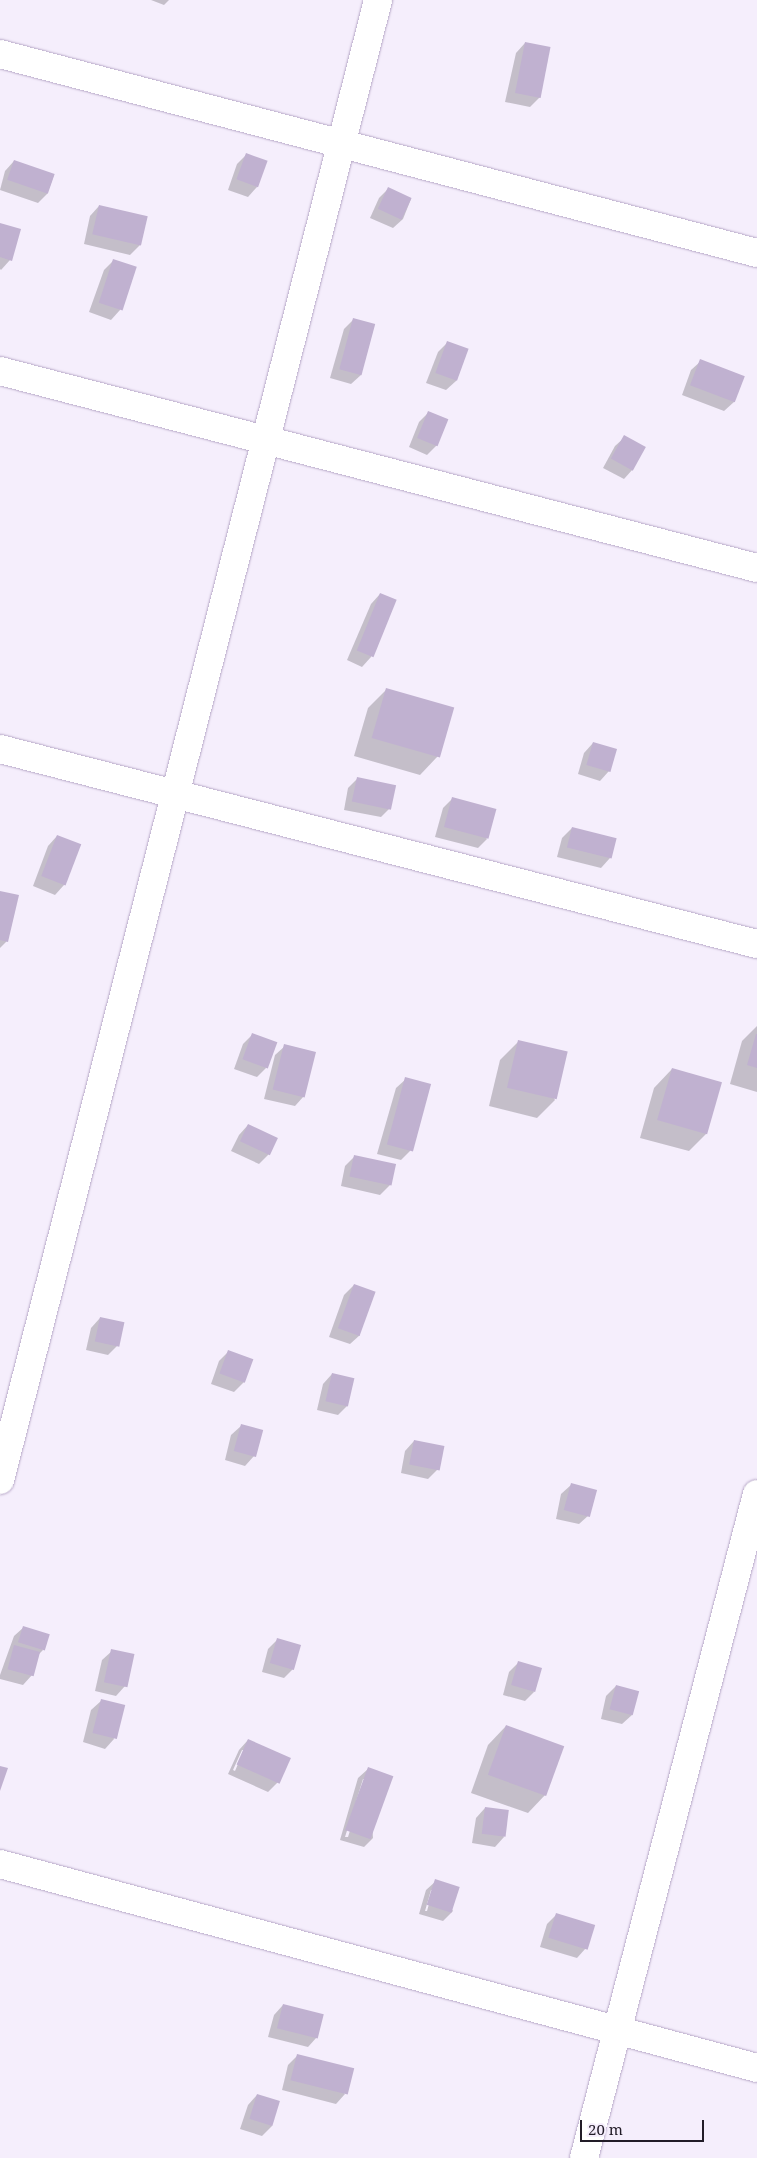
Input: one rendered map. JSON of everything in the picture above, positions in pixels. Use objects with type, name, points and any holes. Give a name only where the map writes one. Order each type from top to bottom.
[{"type":"street","points":[[0,1480],[378,0]]},
{"type":"street","points":[[0,54],[757,253]]},
{"type":"street","points":[[0,371],[757,568]]},
{"type":"street","points":[[0,749],[757,944]]},
{"type":"street","points":[[584,2158],[757,1494]]},
{"type":"street","points":[[0,1864],[757,2068]]},
{"type":"building","points":[[525,42],[551,47],[541,98],[515,93]]},
{"type":"building","points":[[246,153],[268,161],[258,187],[236,179]]},
{"type":"building","points":[[14,160],[55,174],[48,194],[7,180]]},
{"type":"building","points":[[388,187],[412,198],[401,220],[378,209]]},
{"type":"building","points":[[99,205],[148,216],[141,245],[92,234]]},
{"type":"building","points":[[0,223],[21,229],[12,261],[0,257]]},
{"type":"building","points":[[113,259],[137,267],[123,310],[99,303]]},
{"type":"building","points":[[353,318],[375,324],[361,375],[339,369]]},
{"type":"building","points":[[447,341],[469,349],[457,381],[435,373]]},
{"type":"building","points":[[700,359],[745,376],[735,402],[690,385]]},
{"type":"building","points":[[428,411],[448,419],[438,446],[417,438]]},
{"type":"building","points":[[624,435],[646,447],[633,471],[611,459]]},
{"type":"building","points":[[380,593],[397,600],[373,657],[357,650]]},
{"type":"building","points":[[386,688],[454,708],[440,758],[372,738]]},
{"type":"building","points":[[593,742],[617,749],[610,772],[586,765]]},
{"type":"building","points":[[357,777],[396,785],[391,810],[352,801]]},
{"type":"building","points":[[452,797],[496,809],[488,839],[444,827]]},
{"type":"building","points":[[572,827],[617,838],[612,859],[567,847]]},
{"type":"building","points":[[57,835],[81,844],[66,885],[41,876]]},
{"type":"building","points":[[0,891],[19,895],[8,942],[0,940]]},
{"type":"building","points":[[252,1033],[277,1042],[268,1069],[242,1059]]},
{"type":"building","points":[[757,1034],[757,1068],[747,1065]]},
{"type":"building","points":[[518,1040],[568,1051],[557,1099],[507,1088]]},
{"type":"building","points":[[284,1044],[316,1052],[305,1098],[273,1090]]},
{"type":"building","points":[[672,1068],[722,1082],[707,1134],[657,1120]]},
{"type":"building","points":[[405,1077],[431,1084],[413,1152],[387,1145]]},
{"type":"building","points":[[248,1124],[278,1138],[270,1155],[240,1141]]},
{"type":"building","points":[[354,1155],[396,1164],[391,1185],[349,1177]]},
{"type":"building","points":[[354,1284],[376,1292],[360,1336],[338,1328]]},
{"type":"building","points":[[100,1317],[124,1322],[119,1347],[95,1341]]},
{"type":"building","points":[[228,1350],[253,1359],[245,1383],[219,1373]]},
{"type":"building","points":[[332,1373],[354,1378],[348,1406],[325,1401]]},
{"type":"building","points":[[241,1424],[263,1430],[256,1457],[234,1451]]},
{"type":"building","points":[[414,1440],[444,1446],[440,1470],[409,1465]]},
{"type":"building","points":[[571,1483],[597,1490],[590,1517],[564,1510]]},
{"type":"building","points":[[23,1626],[50,1634],[45,1650],[18,1642]]},
{"type":"building","points":[[277,1638],[301,1645],[294,1670],[270,1663]]},
{"type":"building","points":[[14,1645],[40,1652],[34,1676],[8,1669]]},
{"type":"building","points":[[111,1649],[134,1654],[127,1687],[104,1682]]},
{"type":"building","points":[[518,1661],[542,1668],[535,1692],[511,1685]]},
{"type":"building","points":[[616,1685],[639,1691],[633,1715],[610,1709]]},
{"type":"building","points":[[101,1699],[125,1705],[117,1739],[93,1733]]},
{"type":"building","points":[[506,1725],[564,1746],[546,1796],[488,1775]]},
{"type":"building","points":[[248,1739],[291,1758],[280,1784],[237,1765]]},
{"type":"building","points":[[0,1766],[8,1768],[0,1791]]},
{"type":"building","points":[[368,1767],[393,1776],[370,1839],[345,1830]]},
{"type":"building","points":[[485,1807],[509,1810],[506,1837],[482,1834]]},
{"type":"building","points":[[435,1879],[460,1887],[451,1913],[427,1905]]},
{"type":"building","points":[[556,1913],[595,1925],[588,1950],[548,1938]]},
{"type":"building","points":[[283,2004],[324,2014],[318,2038],[277,2028]]},
{"type":"building","points":[[297,2054],[354,2068],[348,2094],[290,2080]]},
{"type":"building","points":[[257,2094],[280,2101],[272,2126],[249,2119]]}]
